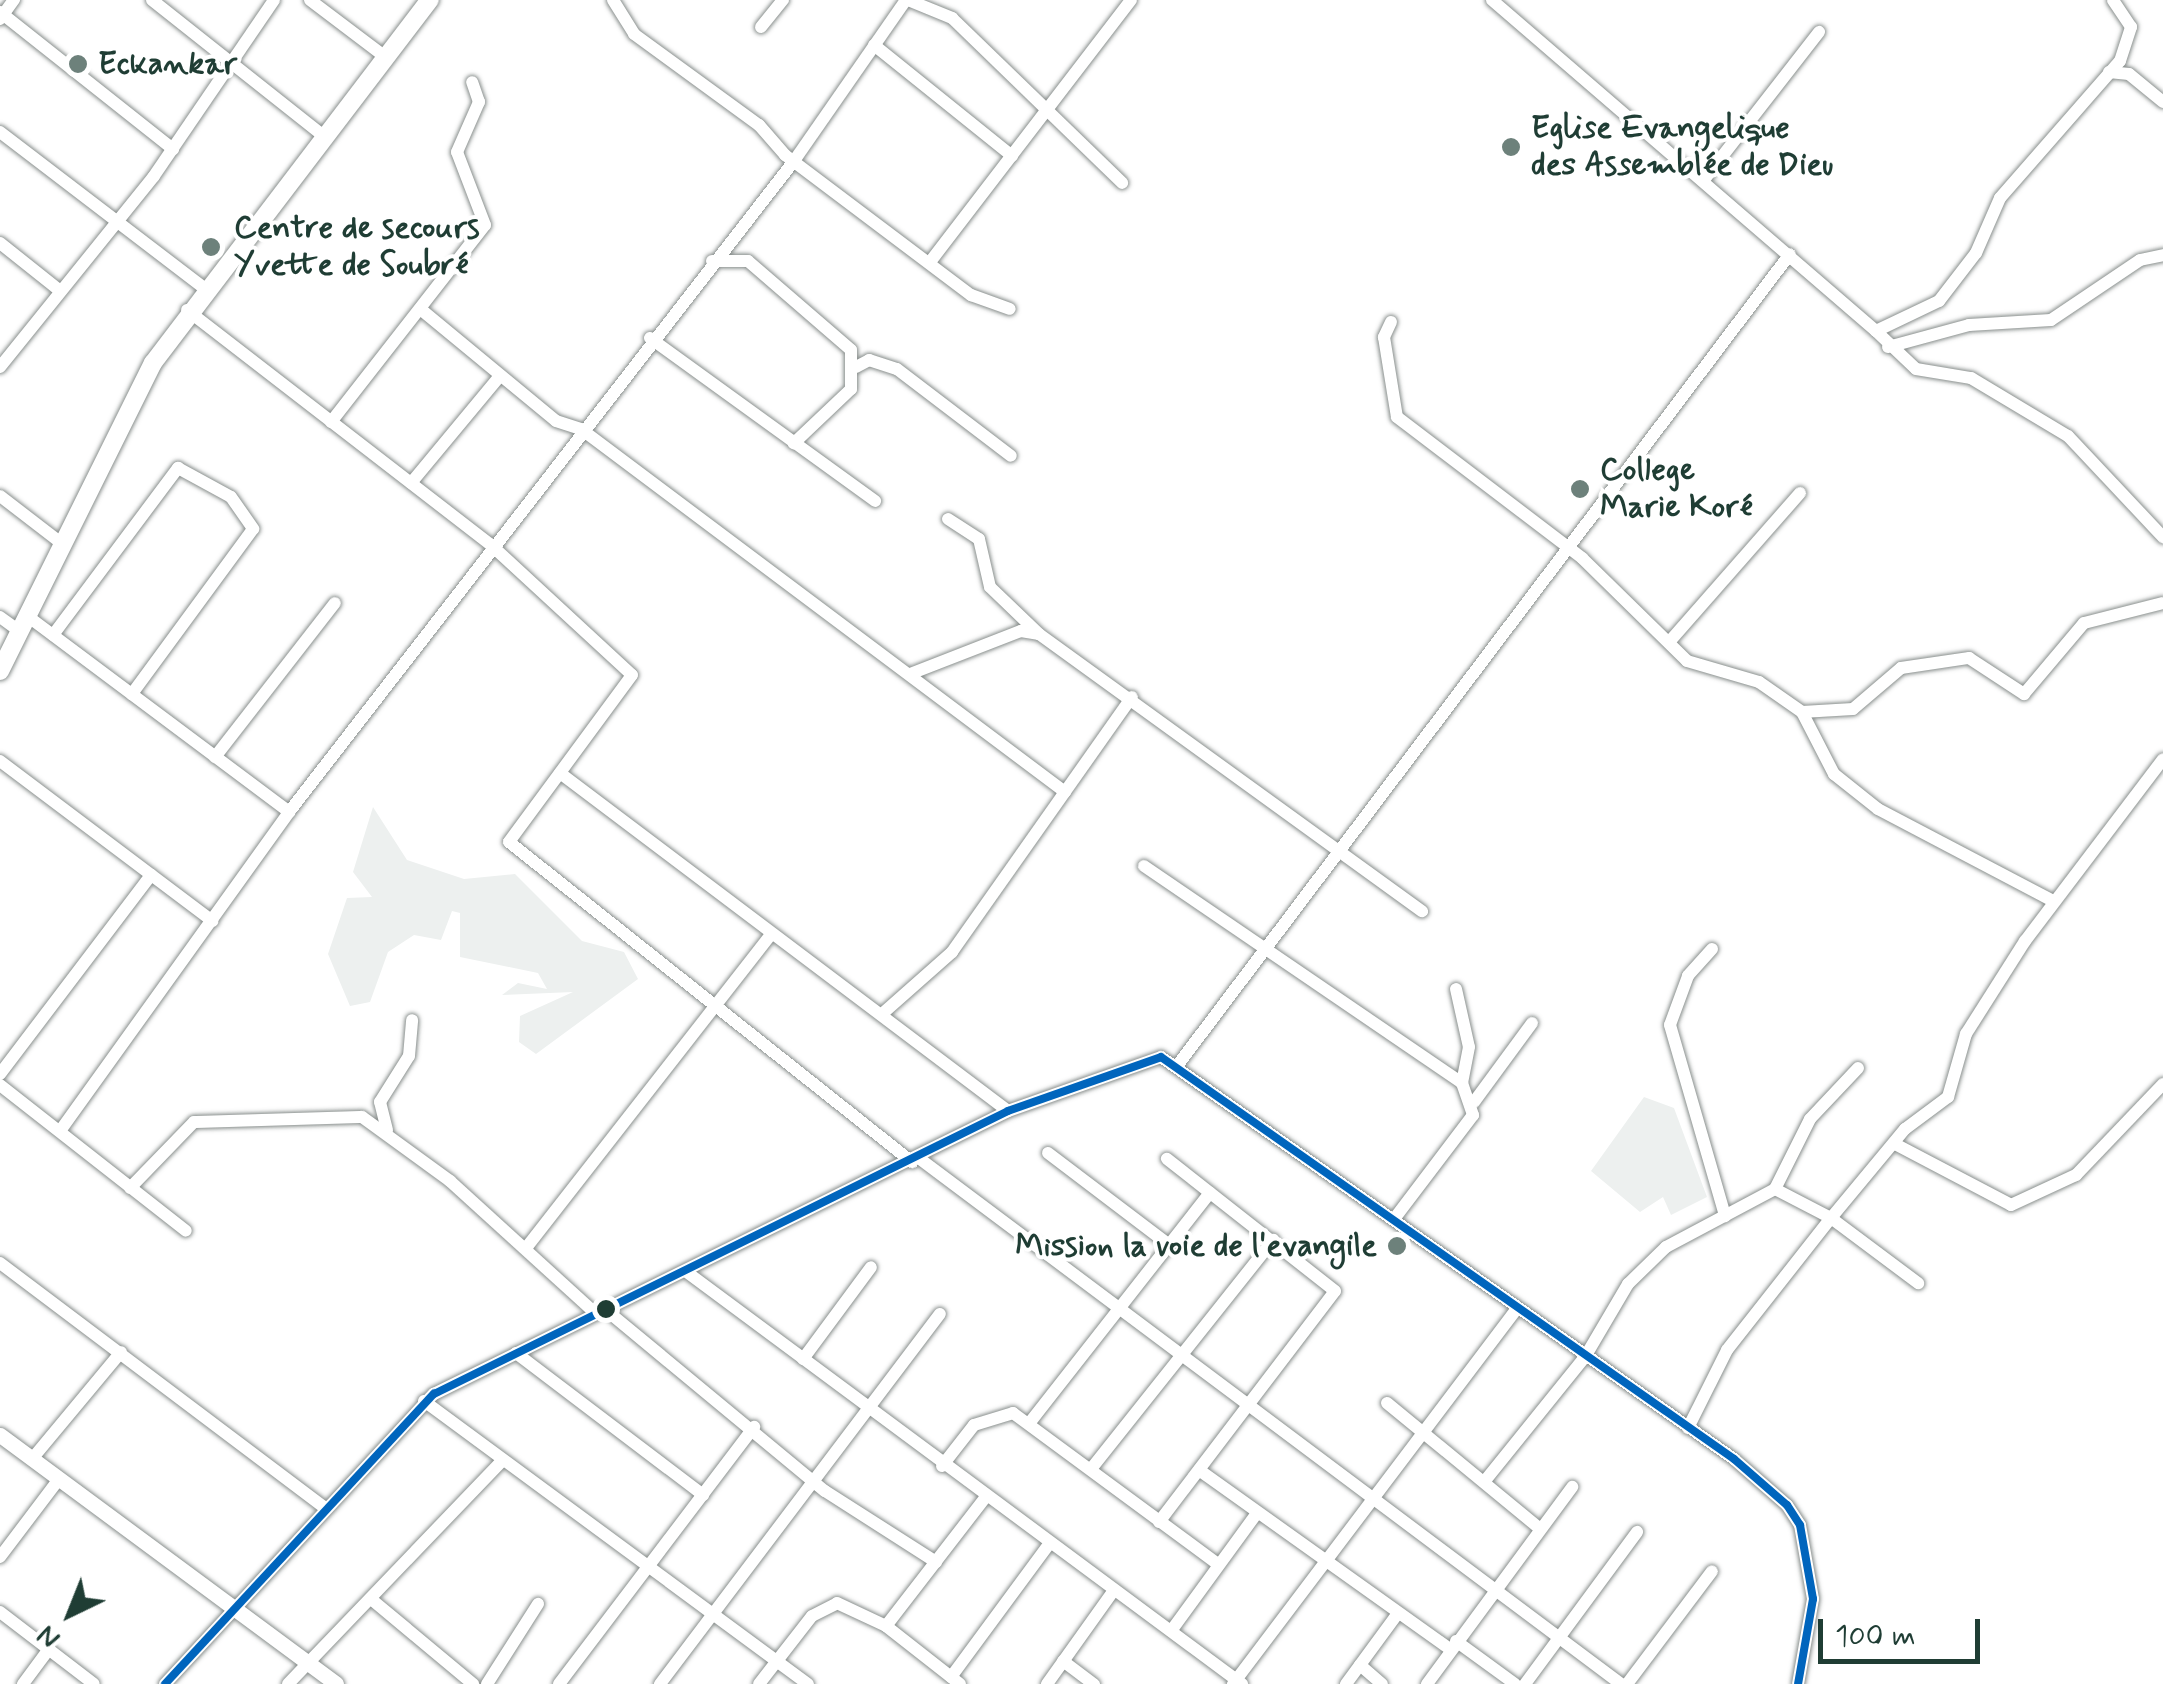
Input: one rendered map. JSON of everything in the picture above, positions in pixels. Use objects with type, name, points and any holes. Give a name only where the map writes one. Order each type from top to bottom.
[{"type":"main road","points":[[0,670],[60,542],[187,310],[430,0]]},
{"type":"street","points":[[14,0],[1,15],[173,148]]},
{"type":"street","points":[[152,0],[326,136]]},
{"type":"street","points":[[0,367],[112,218],[173,148],[234,64],[274,0]]},
{"type":"street","points":[[310,0],[384,56]]},
{"type":"street","points":[[613,0],[634,34],[794,162],[971,294],[1010,309]]},
{"type":"street","points":[[762,27],[783,0]]},
{"type":"street","points":[[60,1131],[289,812],[650,338],[794,162],[907,0],[952,18],[1122,183]]},
{"type":"street","points":[[930,262],[1012,156],[1050,114],[1130,0]]},
{"type":"street","points":[[1492,0],[1790,254],[1916,370],[1970,378],[2068,436],[2163,537]]},
{"type":"street","points":[[1876,331],[1939,301],[1976,253],[2000,198],[2128,50],[2128,5],[2112,0]]},
{"type":"street","points":[[1703,181],[1819,32]]},
{"type":"street","points":[[874,45],[1012,156]]},
{"type":"street","points":[[2108,72],[2129,74],[2163,102]]},
{"type":"street","points":[[331,422],[424,312],[485,225],[457,152],[479,102],[472,82]]},
{"type":"street","points":[[0,132],[203,287]]},
{"type":"street","points":[[0,244],[58,290]]},
{"type":"street","points":[[1180,1062],[1272,948],[1790,254]]},
{"type":"street","points":[[1888,346],[1969,325],[2052,320],[2140,260],[2163,255]]},
{"type":"street","points":[[711,262],[730,257],[765,273],[834,331],[856,367],[852,389],[794,444]]},
{"type":"street","points":[[187,310],[490,544],[634,680],[508,842],[717,1000],[916,1160],[1624,1684],[1712,1571]]},
{"type":"street","points":[[424,312],[499,377],[581,430],[1066,792]]},
{"type":"street","points":[[1390,322],[1384,337],[1397,417],[1570,549],[1699,669],[1759,682],[1802,712],[1834,774],[1878,809],[2053,901]]},
{"type":"street","points":[[650,338],[875,501]]},
{"type":"street","points":[[856,367],[869,360],[898,369],[1012,456]]},
{"type":"street","points":[[411,483],[499,377]]},
{"type":"street","points":[[53,635],[178,468],[230,497],[253,529],[132,694]]},
{"type":"street","points":[[1670,642],[1800,493]]},
{"type":"street","points":[[0,496],[60,542]]},
{"type":"street","points":[[948,519],[979,539],[990,587],[1039,634],[1346,849],[1422,911]]},
{"type":"street","points":[[215,758],[335,602]]},
{"type":"street","points":[[1802,712],[1853,708],[1901,668],[1969,658],[2024,694],[2084,623],[2163,602]]},
{"type":"street","points":[[0,616],[53,635],[289,812]]},
{"type":"street","points":[[910,674],[1021,631],[1039,634]]},
{"type":"street","points":[[882,1014],[952,952],[1132,697]]},
{"type":"street","points":[[1688,1428],[1727,1350],[1895,1144],[1954,1090],[1966,1034],[2053,901],[2163,758]]},
{"type":"street","points":[[0,761],[212,921]]},
{"type":"street","points":[[560,773],[1008,1111]]},
{"type":"street","points":[[1144,866],[1272,948],[1462,1084],[1474,1102]]},
{"type":"street","points":[[0,1074],[152,875]]},
{"type":"street","points":[[526,1248],[770,934]]},
{"type":"street","points":[[1712,948],[1688,976],[1670,1026],[1725,1216]]},
{"type":"street","points":[[1456,989],[1469,1047],[1462,1084]]},
{"type":"street","points":[[387,1130],[380,1102],[409,1056],[412,1020]]},
{"type":"street","points":[[1394,1219],[1532,1024]]},
{"type":"street","points":[[165,1684],[424,1401],[1008,1111],[1140,1060],[1180,1062],[1768,1487],[1800,1525],[1814,1600],[1798,1684]]},
{"type":"street","points":[[1484,1482],[1585,1357],[1647,1265],[1775,1189],[1810,1118],[1858,1068]]},
{"type":"street","points":[[0,1084],[186,1231]]},
{"type":"street","points":[[1895,1144],[2011,1205],[2076,1175],[2163,1084]]},
{"type":"street","points":[[130,1188],[194,1122],[362,1117],[387,1130],[601,1312],[754,1427],[813,1478],[936,1562]]},
{"type":"street","points":[[1048,1153],[1169,1245]]},
{"type":"street","points":[[1159,1522],[1336,1290],[1167,1159]]},
{"type":"street","points":[[1775,1189],[1831,1218],[1918,1282]]},
{"type":"street","points":[[1031,1421],[1210,1194]]},
{"type":"street","points":[[1090,1469],[1272,1240]]},
{"type":"street","points":[[0,1262],[324,1507]]},
{"type":"street","points":[[803,1359],[871,1267]]},
{"type":"street","points":[[688,1273],[869,1412],[1237,1683],[1422,1431],[1518,1309]]},
{"type":"street","points":[[660,1684],[940,1314]]},
{"type":"street","points":[[32,1459],[121,1352]]},
{"type":"street","points":[[516,1353],[703,1495]]},
{"type":"street","points":[[424,1401],[645,1570],[808,1684]]},
{"type":"street","points":[[1386,1403],[1539,1528]]},
{"type":"street","points":[[942,1466],[987,1415],[1031,1421],[1218,1564]]},
{"type":"street","points":[[559,1684],[754,1427]]},
{"type":"street","points":[[0,1434],[336,1684]]},
{"type":"street","points":[[288,1684],[502,1460]]},
{"type":"street","points":[[1198,1470],[1396,1616],[1453,1645],[1515,1684]]},
{"type":"street","points":[[0,1557],[59,1479]]},
{"type":"street","points":[[1427,1684],[1572,1487]]},
{"type":"street","points":[[886,1626],[985,1498]]},
{"type":"street","points":[[1170,1632],[1256,1513]]},
{"type":"street","points":[[1525,1684],[1637,1532]]},
{"type":"street","points":[[759,1684],[824,1606],[854,1607],[886,1626],[956,1680],[1049,1544]]},
{"type":"street","points":[[1047,1684],[1114,1590]]},
{"type":"street","points":[[372,1599],[474,1684]]},
{"type":"street","points":[[487,1684],[538,1604]]},
{"type":"street","points":[[0,1612],[94,1684]]},
{"type":"street","points":[[1346,1684],[1396,1616]]},
{"type":"street","points":[[23,1684],[50,1650]]},
{"type":"street","points":[[1062,1660],[1094,1684]]},
{"type":"street","points":[[1360,1666],[1382,1684]]},
{"type":"shaded area","points":[[373,807],[407,860],[464,879],[515,874],[582,941],[624,952],[638,979],[536,1054],[519,1042],[520,1016],[573,992],[502,995],[518,983],[547,989],[538,973],[460,957],[460,913],[452,911],[441,940],[414,935],[388,952],[370,1002],[350,1006],[328,954],[347,898],[372,897],[353,872]]},
{"type":"shaded area","points":[[1644,1097],[1674,1108],[1707,1197],[1671,1215],[1663,1197],[1640,1212],[1591,1171]]},
{"type":"transit line","points":[[165,1684],[434,1394],[1008,1111],[1161,1057],[1734,1459],[1787,1505],[1800,1525],[1813,1599],[1798,1684]]},
{"type":"place","name":"Eckankar","points":[[78,64]]},
{"type":"place","name":"Eglise Evangelique des Assemblée de Dieu","points":[[1511,147]]},
{"type":"place","name":"Centre de secours Yvette de Soubré","points":[[211,247]]},
{"type":"place","name":"College Marie Koré","points":[[1580,489]]},
{"type":"place","name":"Mission la voie de l'evangile","points":[[1397,1246]]}]
